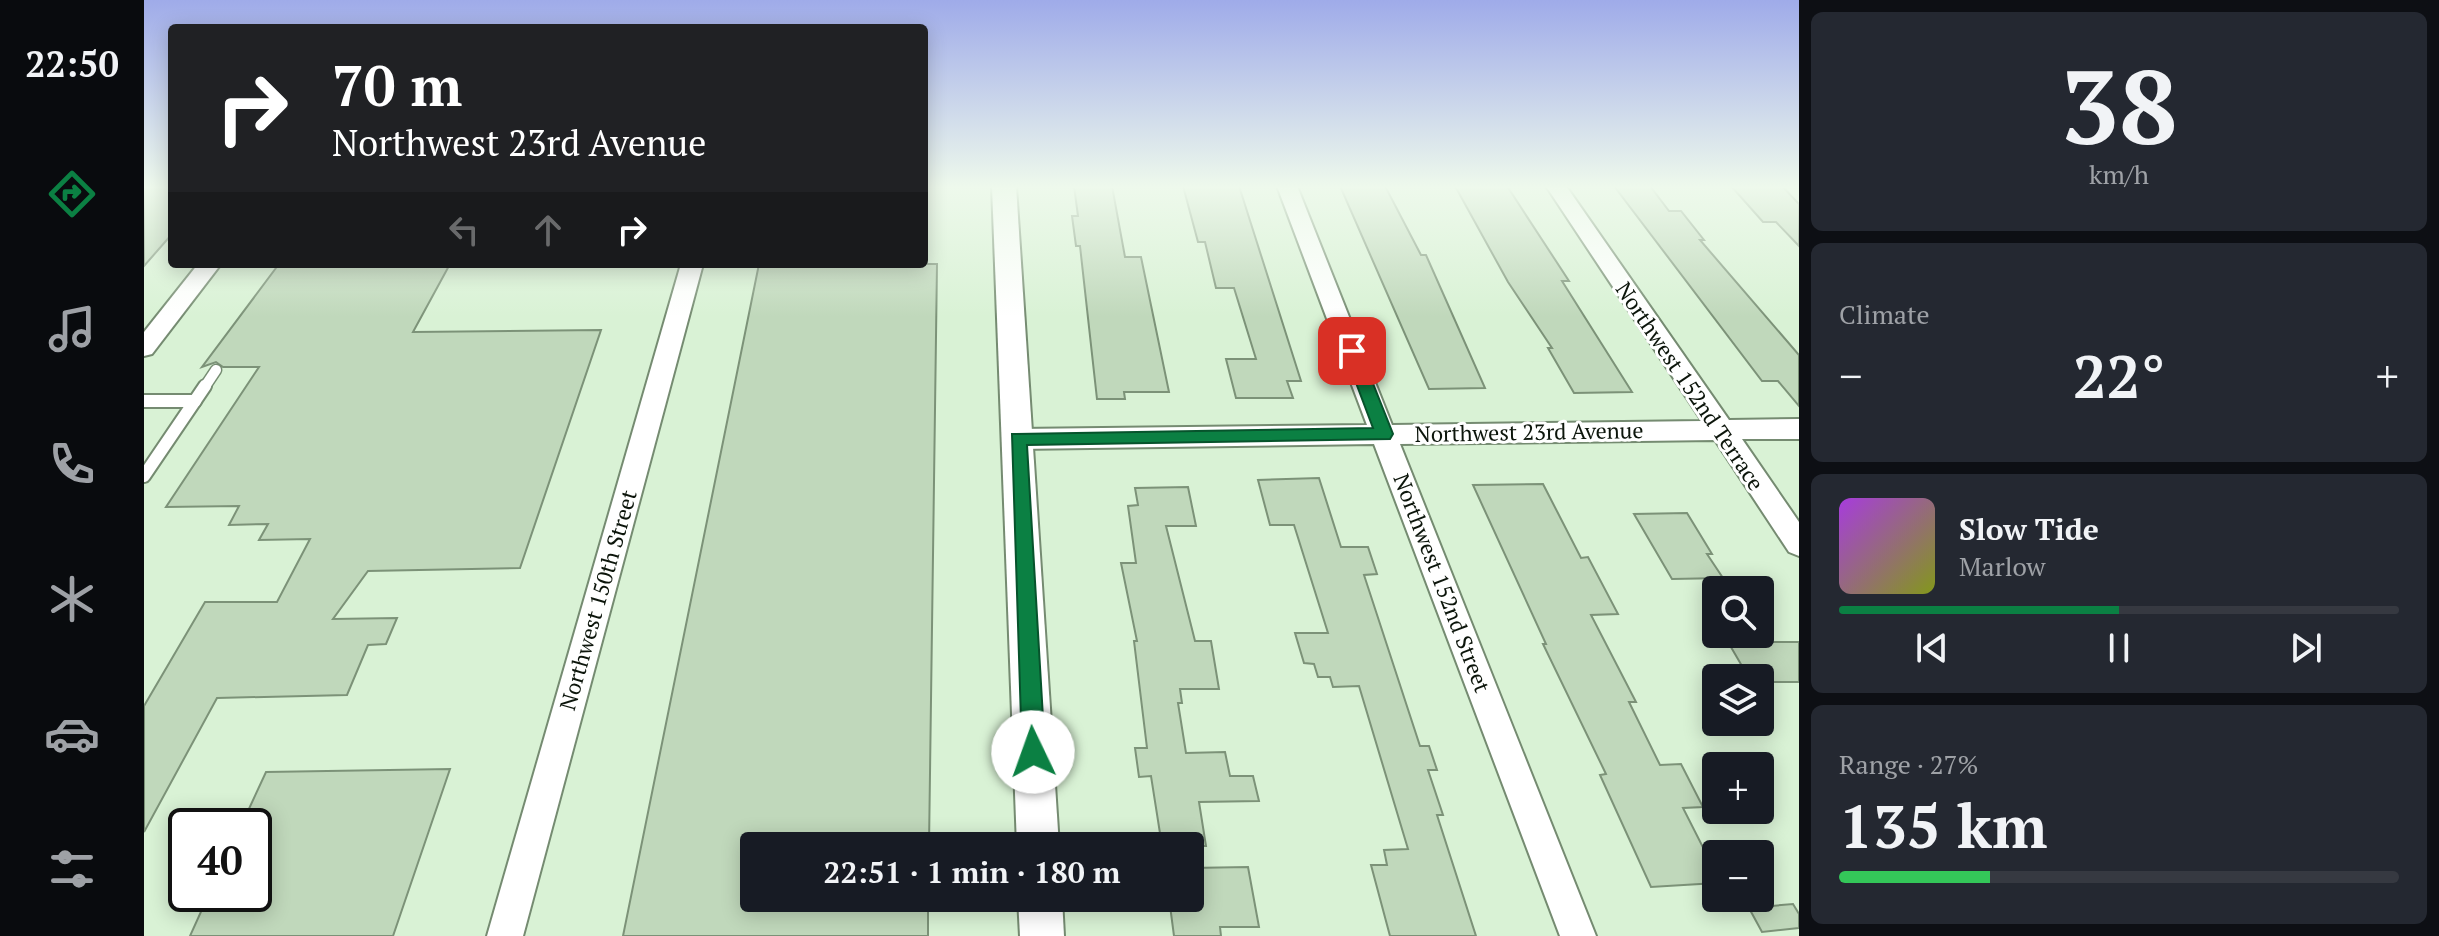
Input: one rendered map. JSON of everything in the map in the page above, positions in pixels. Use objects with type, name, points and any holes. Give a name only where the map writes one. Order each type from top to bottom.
[{"type":"street","points":[[1006,230],[1037,832]]},
{"type":"street","name":"Northwest 152nd Street","points":[[1304,230],[1578,936]]},
{"type":"street","name":"Northwest 152nd Terrace","points":[[1585,230],[1718,430],[1799,544]]},
{"type":"street","points":[[144,348],[207,268]]},
{"type":"street","name":"Northwest 150th Street","points":[[505,936],[691,268]]},
{"type":"street","name":"Northwest 23rd Avenue","points":[[1018,439],[1799,429]]},
{"type":"street","points":[[1041,912],[1042,936]]},
{"type":"lane","points":[[144,476],[216,370]]},
{"type":"lane","points":[[144,401],[195,401]]},
{"type":"building","points":[[144,230],[168,230],[168,239],[144,266]]},
{"type":"building","points":[[1074,230],[1120,230],[1125,257],[1141,257],[1169,392],[1124,392],[1125,399],[1097,399],[1080,246],[1076,246]]},
{"type":"building","points":[[1195,230],[1253,230],[1301,381],[1287,381],[1293,398],[1236,398],[1226,359],[1256,359],[1234,288],[1216,288],[1205,242],[1198,242]]},
{"type":"building","points":[[1359,230],[1408,230],[1421,255],[1426,255],[1485,388],[1429,389]]},
{"type":"building","points":[[1479,230],[1536,230],[1569,281],[1562,281],[1632,392],[1574,393],[1548,348],[1552,348],[1508,282]]},
{"type":"building","points":[[1647,230],[1696,230],[1704,240],[1700,240],[1799,355],[1799,406],[1778,381],[1762,381]]},
{"type":"building","points":[[1783,230],[1799,230],[1799,246]]},
{"type":"building","points":[[928,264],[937,264],[929,832],[740,832],[740,912],[928,912],[928,936],[623,936],[758,268],[928,268]]},
{"type":"building","points":[[276,268],[448,268],[413,332],[601,330],[520,568],[368,571],[333,619],[397,618],[386,644],[368,645],[347,695],[217,698],[144,832],[144,706],[205,602],[277,602],[310,539],[259,540],[268,524],[229,525],[239,506],[166,507],[259,367],[223,367],[216,362],[202,367]]},
{"type":"building","points":[[1319,478],[1341,547],[1368,547],[1377,574],[1364,575],[1420,746],[1429,746],[1437,770],[1428,770],[1443,815],[1437,815],[1476,936],[1390,936],[1371,865],[1387,865],[1384,850],[1408,849],[1359,686],[1333,687],[1330,677],[1318,677],[1314,664],[1304,663],[1295,633],[1328,633],[1294,525],[1270,525],[1258,480]]},
{"type":"building","points":[[1543,484],[1581,558],[1588,557],[1618,614],[1591,615],[1636,702],[1629,702],[1660,765],[1681,764],[1702,805],[1683,808],[1702,845],[1702,884],[1651,887],[1600,775],[1606,774],[1543,644],[1546,644],[1473,485]]},
{"type":"building","points":[[1188,487],[1196,526],[1166,526],[1195,641],[1211,641],[1219,689],[1180,689],[1182,703],[1178,703],[1186,753],[1225,752],[1230,776],[1253,776],[1259,801],[1199,802],[1204,832],[1160,832],[1151,776],[1139,777],[1135,748],[1147,748],[1134,641],[1137,641],[1121,563],[1136,563],[1128,506],[1138,505],[1135,488]]},
{"type":"building","points":[[1687,513],[1722,576],[1672,579],[1634,514]]},
{"type":"building","points":[[1774,642],[1799,642],[1799,682],[1774,682],[1774,664],[1741,664],[1732,648],[1774,648]]},
{"type":"building","points":[[450,769],[393,936],[190,936],[201,912],[272,912],[272,808],[249,808],[266,772]]},
{"type":"building","points":[[1248,867],[1259,927],[1220,927],[1221,936],[1174,936],[1171,912],[1204,912],[1204,868]]},
{"type":"building","points":[[1793,904],[1799,914],[1799,928],[1762,932],[1751,912],[1774,912],[1774,906]]},
{"type":"route","points":[[1033,752],[1018,439],[1384,434],[1352,351]]}]
